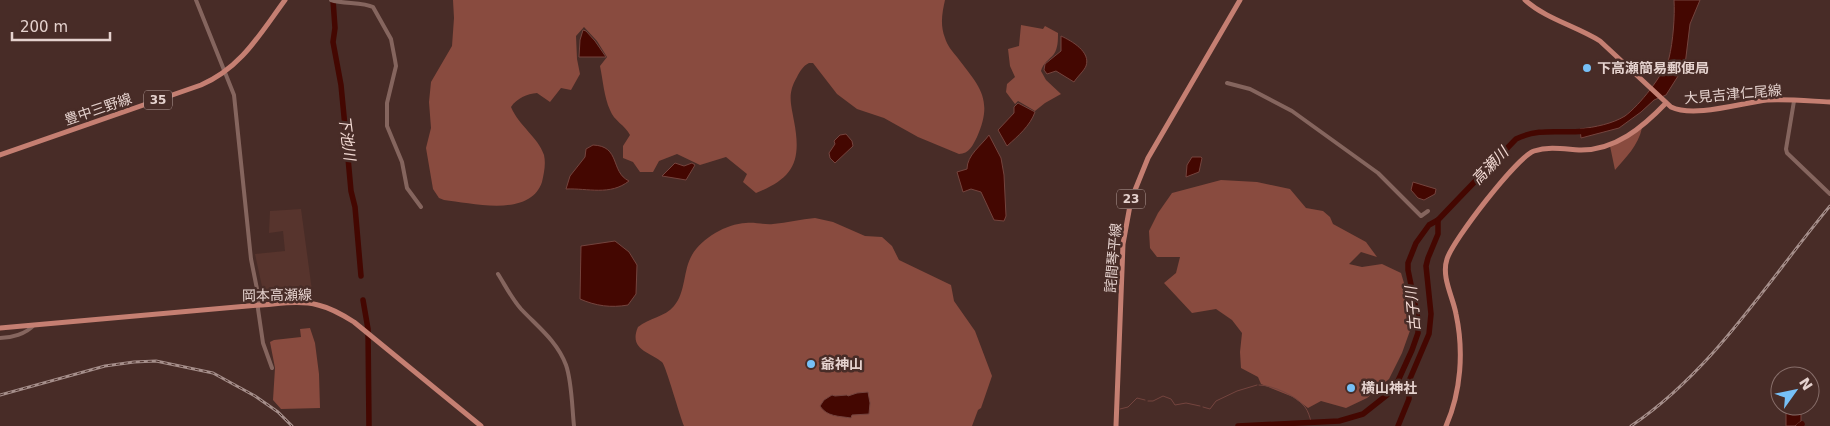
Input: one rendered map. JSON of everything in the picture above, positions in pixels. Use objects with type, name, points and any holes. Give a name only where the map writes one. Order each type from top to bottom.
[{"type":"main road","name":"豊中三野線","points":[[0,155],[201,85],[226,72],[246,53],[285,0]]},
{"type":"main road","name":"詫間琴平線","points":[[1116,426],[1123,244],[1131,200],[1148,158],[1240,0]]},
{"type":"main road","name":"大見吉津仁尾線","points":[[1525,0],[1536,9],[1600,41],[1666,103],[1675,109],[1690,111],[1769,100],[1830,102]]},
{"type":"main road","points":[[1446,426],[1452,412],[1461,357],[1457,316],[1445,269],[1450,252],[1458,238],[1513,169],[1528,154],[1546,148],[1586,150],[1607,147],[1644,125],[1666,103]]},
{"type":"main road","name":"岡本高瀬線","points":[[0,328],[286,303],[319,305],[338,313],[369,334],[481,426]]},
{"type":"street","points":[[196,0],[234,95],[263,343],[272,368]]},
{"type":"street","points":[[330,0],[372,7],[391,39],[396,66],[388,103],[387,126],[402,162],[408,188],[421,207]]},
{"type":"street","points":[[1227,83],[1250,90],[1292,112],[1378,173],[1421,216],[1428,211]]},
{"type":"street","points":[[1794,101],[1786,149],[1787,153],[1830,194]]},
{"type":"street","points":[[498,274],[520,308],[548,334],[559,349],[568,374],[574,426]]},
{"type":"street","name":"岡本高瀬線","points":[[0,338],[13,337],[30,330],[34,325]]},
{"type":"shaded area","points":[[453,0],[945,0],[942,19],[943,33],[948,46],[972,76],[982,94],[984,113],[982,124],[974,143],[965,152],[959,154],[918,137],[884,118],[857,109],[837,94],[813,63],[809,63],[799,73],[792,89],[791,104],[797,147],[792,167],[779,181],[756,193],[743,182],[747,174],[726,157],[700,165],[677,154],[659,161],[653,172],[640,172],[633,162],[623,158],[623,146],[630,135],[612,114],[606,100],[600,66],[607,57],[597,41],[584,27],[576,36],[580,74],[571,90],[561,88],[550,102],[537,93],[530,94],[519,99],[511,107],[544,155],[545,165],[542,182],[535,193],[526,200],[499,206],[444,200],[439,198],[433,189],[426,148],[431,128],[429,102],[431,82],[452,46]]},
{"type":"shaded area","points":[[1674,0],[1700,0],[1690,24],[1685,65],[1666,95],[1654,100],[1619,128],[1581,138],[1580,129],[1609,123],[1625,116],[1637,105],[1656,81],[1669,58]]},
{"type":"shaded area","points":[[1021,25],[1043,29],[1045,26],[1058,33],[1055,52],[1041,71],[1046,80],[1061,94],[1035,111],[1018,101],[1015,104],[1006,92],[1007,84],[1015,77],[1010,66],[1008,49],[1019,46]]},
{"type":"shaded area","points":[[583,30],[595,41],[606,57],[579,57],[580,40]]},
{"type":"shaded area","points":[[1061,36],[1080,48],[1086,56],[1086,66],[1074,82],[1056,71],[1047,74],[1044,70],[1045,64],[1061,51]]},
{"type":"shaded area","points":[[1018,103],[1035,112],[1027,126],[1007,146],[998,130],[1014,113],[1014,107]]},
{"type":"shaded area","points":[[1642,128],[1635,146],[1615,170],[1610,146]]},
{"type":"shaded area","points":[[846,134],[852,141],[853,146],[835,163],[830,158],[829,153],[835,144],[834,141],[840,135]]},
{"type":"shaded area","points":[[989,135],[1001,158],[1004,175],[1006,216],[1004,221],[994,220],[981,192],[971,189],[963,192],[957,172],[967,169],[969,159]]},
{"type":"shaded area","points":[[593,145],[602,146],[612,154],[619,172],[629,181],[622,186],[607,190],[566,189],[570,176],[585,157],[586,149]]},
{"type":"shaded area","points":[[1192,157],[1202,158],[1199,172],[1186,177],[1187,165]]},
{"type":"shaded area","points":[[675,163],[684,166],[692,163],[695,165],[686,180],[662,176]]},
{"type":"shaded area","points":[[1221,180],[1257,182],[1290,189],[1306,208],[1323,211],[1330,217],[1333,224],[1366,242],[1377,257],[1361,252],[1349,264],[1362,267],[1382,264],[1401,273],[1409,300],[1412,325],[1402,353],[1389,379],[1367,398],[1346,408],[1321,401],[1308,408],[1293,397],[1261,384],[1258,377],[1241,368],[1242,333],[1232,320],[1216,309],[1192,313],[1164,283],[1176,273],[1180,257],[1157,257],[1150,248],[1149,231],[1158,213],[1172,193]]},
{"type":"shaded area","points":[[1413,182],[1436,189],[1435,194],[1424,200],[1418,198],[1411,190]]},
{"type":"shaded area","points":[[301,209],[313,298],[309,300],[265,300],[255,254],[285,251],[283,231],[269,233],[270,211]]},
{"type":"shaded area","name":"爺神山","points":[[815,218],[833,222],[865,236],[882,237],[892,246],[899,260],[951,285],[954,301],[975,331],[992,376],[981,408],[978,410],[972,426],[684,426],[662,362],[638,346],[636,335],[638,327],[666,313],[674,306],[681,294],[687,267],[692,255],[702,243],[715,233],[738,224],[773,224]]},
{"type":"shaded area","points":[[615,241],[629,252],[637,265],[636,294],[628,305],[622,306],[604,306],[580,299],[581,246]]},
{"type":"shaded area","points":[[310,328],[315,343],[319,374],[320,408],[281,409],[273,400],[275,368],[270,342],[301,337],[300,329]]},
{"type":"shaded area","points":[[868,392],[869,414],[852,415],[851,418],[838,416],[826,412],[820,406],[824,400],[832,395],[848,396]]},
{"type":"shaded area","points":[[1786,416],[1801,416],[1801,421],[1795,426],[1786,426]]},
{"type":"waterway","name":"下池川","points":[[333,0],[335,28],[333,42],[341,85],[346,137],[349,144],[348,158],[351,191],[355,207],[361,276]]},
{"type":"waterway","name":"古子川","points":[[1238,426],[1339,421],[1363,414],[1387,395],[1397,383],[1418,333],[1418,319],[1408,263],[1416,243],[1429,225],[1438,220],[1516,139],[1525,135],[1542,132],[1588,131]]},
{"type":"waterway","name":"高瀬川","points":[[1398,426],[1409,399],[1409,381],[1429,334],[1431,314],[1426,266],[1438,234],[1438,220]]},
{"type":"waterway","name":"下池川","points":[[363,300],[368,329],[369,426]]},
{"type":"waterway","points":[[1203,407],[1210,409],[1216,401],[1237,391],[1257,385]]},
{"type":"waterway","points":[[1259,385],[1277,389],[1296,399],[1306,409],[1311,422]]},
{"type":"waterway","points":[[1148,401],[1153,401],[1163,396],[1171,399],[1175,405],[1186,403],[1200,406]]},
{"type":"waterway","points":[[1120,409],[1128,407],[1137,398],[1145,400]]},
{"type":"railway","points":[[1631,426],[1661,404],[1714,352],[1830,206]]},
{"type":"railway","points":[[0,395],[105,366],[156,361],[213,373],[255,396],[278,412],[292,426]]},
{"type":"place","name":"下高瀬簡易郵便局","points":[[1587,68]]},
{"type":"place","name":"爺神山","points":[[811,364]]},
{"type":"place","name":"横山神社","points":[[1351,388]]}]
